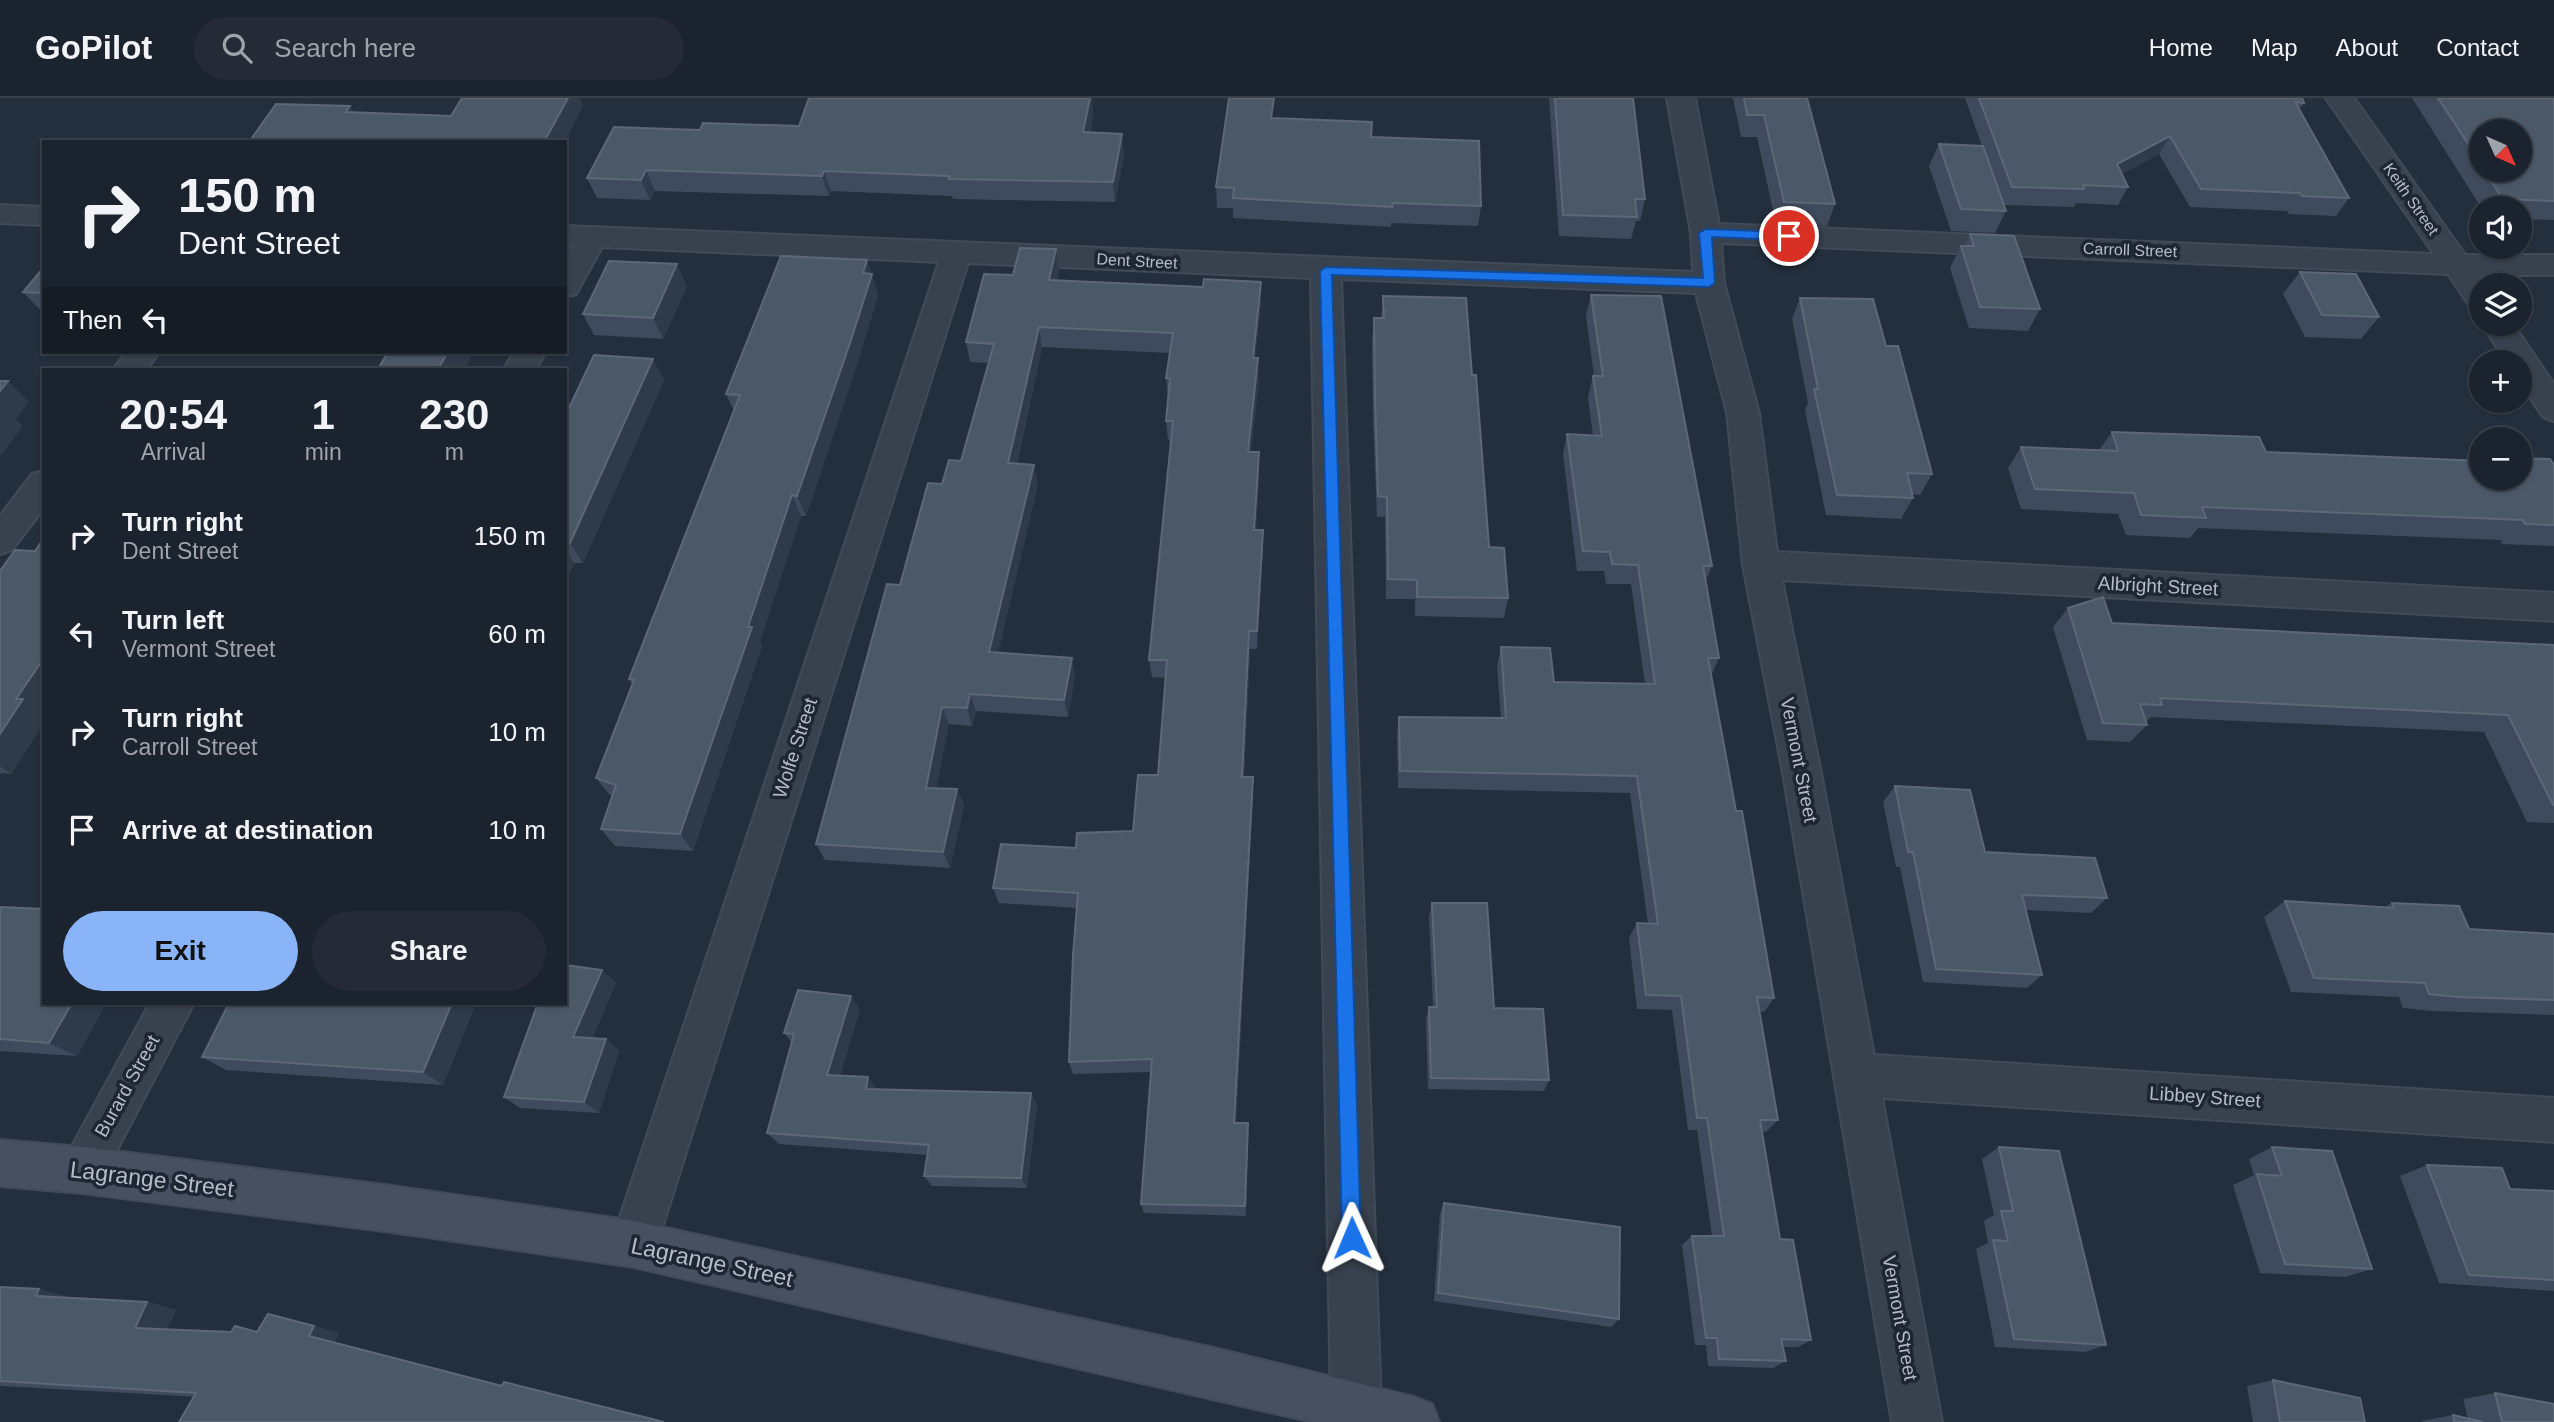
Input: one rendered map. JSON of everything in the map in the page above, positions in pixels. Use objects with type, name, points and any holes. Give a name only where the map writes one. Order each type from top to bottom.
[{"type":"main road","name":"Lagrange Street","points":[[0,1163],[82,1170],[393,1209],[634,1244],[1414,1422]]},
{"type":"street","name":"Vermont Street","points":[[1681,98],[1706,233],[1709,283],[1743,413],[1762,565],[1917,1422]]},
{"type":"street","name":"Keith Street","points":[[2340,98],[2469,282]]},
{"type":"street","points":[[0,215],[42,216]]},
{"type":"street","name":"Carroll Street","points":[[1706,233],[2457,265],[2554,265]]},
{"type":"street","points":[[567,280],[579,237]]},
{"type":"street","name":"Dent Street","points":[[579,237],[957,251],[1326,271],[1709,283]]},
{"type":"street","name":"Wolfe Street","points":[[634,1244],[957,251]]},
{"type":"street","points":[[1326,271],[1356,1407]]},
{"type":"street","points":[[2505,336],[2554,409]]},
{"type":"street","points":[[131,368],[141,354]]},
{"type":"street","points":[[0,541],[42,486]]},
{"type":"street","name":"Albright Street","points":[[1762,565],[2554,607]]},
{"type":"street","name":"Burard Street","points":[[82,1170],[172,1005]]},
{"type":"street","name":"Libbey Street","points":[[1856,1075],[2554,1120]]},
{"type":"building","points":[[462,98],[568,98],[545,140],[250,140],[276,104],[350,106],[346,112],[451,116]]},
{"type":"building","points":[[809,98],[1090,98],[1083,132],[1122,134],[1113,182],[949,179],[949,176],[824,171],[822,176],[646,170],[641,180],[587,178],[614,127],[700,130],[703,123],[799,126]]},
{"type":"building","points":[[1229,98],[1274,98],[1271,118],[1372,122],[1371,137],[1479,141],[1481,206],[1393,203],[1392,207],[1233,198],[1234,188],[1216,187]]},
{"type":"building","points":[[1555,98],[1633,98],[1645,199],[1635,199],[1637,217],[1563,215]]},
{"type":"building","points":[[1744,98],[1807,98],[1835,204],[1784,202],[1764,115],[1747,115]]},
{"type":"building","points":[[1979,98],[2302,98],[2304,103],[2295,102],[2349,198],[2201,189],[2170,136],[2117,164],[2128,187],[2012,187]]},
{"type":"building","points":[[2438,98],[2554,98],[2554,201],[2532,200],[2532,196],[2501,196],[2492,182],[2532,182],[2532,119],[2469,119],[2469,145]]},
{"type":"building","points":[[1939,144],[1983,146],[2006,211],[1961,209]]},
{"type":"building","points":[[1970,234],[2014,236],[2040,309],[1980,307],[1961,246],[1974,246]]},
{"type":"building","points":[[1020,248],[1056,249],[1049,280],[1203,287],[1204,279],[1261,282],[1253,358],[1258,358],[1248,452],[1259,452],[1254,530],[1263,530],[1257,631],[1249,631],[1242,777],[1253,777],[1234,1123],[1248,1123],[1245,1206],[1141,1204],[1152,1059],[1069,1062],[1078,893],[993,888],[1001,844],[1076,848],[1077,833],[1133,831],[1138,775],[1158,775],[1167,660],[1149,660],[1173,421],[1166,421],[1170,379],[1166,378],[1173,333],[1039,327],[1008,463],[1034,465],[989,652],[1072,658],[1064,700],[970,694],[967,708],[942,707],[926,788],[957,789],[943,852],[816,844],[887,584],[900,585],[928,483],[942,484],[949,460],[961,461],[994,344],[966,342],[984,274],[1013,275]]},
{"type":"building","points":[[781,256],[867,260],[863,273],[872,274],[797,496],[792,495],[748,627],[752,627],[680,834],[601,829],[616,785],[596,778],[634,680],[629,679],[740,395],[726,394]]},
{"type":"building","points":[[609,261],[677,264],[653,318],[583,314]]},
{"type":"building","points":[[42,269],[42,293],[23,292]]},
{"type":"building","points":[[2300,272],[2356,274],[2379,317],[2322,315]]},
{"type":"building","points":[[1591,295],[1661,296],[1712,566],[1703,566],[1719,658],[1708,658],[1736,811],[1742,811],[1774,998],[1757,997],[1778,1120],[1760,1120],[1780,1239],[1793,1240],[1811,1340],[1781,1339],[1786,1361],[1719,1359],[1717,1338],[1706,1338],[1692,1236],[1724,1236],[1707,1118],[1697,1118],[1681,996],[1646,995],[1637,923],[1658,924],[1637,776],[1400,771],[1399,717],[1506,718],[1501,647],[1550,648],[1554,682],[1655,684],[1638,565],[1612,564],[1610,552],[1583,551],[1567,434],[1602,436],[1593,376],[1603,376]]},
{"type":"building","points":[[1383,296],[1466,298],[1472,375],[1476,375],[1489,547],[1504,548],[1508,598],[1417,597],[1417,580],[1388,579],[1387,497],[1378,496],[1375,397],[1374,318],[1384,318]]},
{"type":"building","points":[[1800,298],[1873,299],[1886,346],[1898,346],[1932,474],[1907,473],[1913,498],[1837,495],[1814,389],[1818,389]]},
{"type":"building","points":[[387,354],[447,354],[439,368],[379,368]]},
{"type":"building","points":[[594,355],[653,359],[570,543],[567,543],[568,410]]},
{"type":"building","points":[[0,381],[8,381],[0,391]]},
{"type":"building","points":[[2112,432],[2259,437],[2266,452],[2469,460],[2469,490],[2532,490],[2532,458],[2550,459],[2554,465],[2554,525],[2525,524],[2523,520],[2202,507],[2206,518],[2141,515],[2134,493],[2035,489],[2021,447],[2118,451]]},
{"type":"building","points":[[42,541],[42,661],[16,699],[23,699],[0,734],[0,571],[15,550],[35,551]]},
{"type":"building","points":[[2103,597],[2112,623],[2554,645],[2554,805],[2508,715],[2160,698],[2162,705],[2140,704],[2147,725],[2103,723],[2068,608]]},
{"type":"building","points":[[1895,786],[1970,790],[1985,852],[2095,858],[2107,898],[2022,895],[2042,975],[1936,969],[1913,852],[1908,852]]},
{"type":"building","points":[[2285,901],[2394,908],[2392,903],[2459,906],[2469,929],[2554,934],[2554,1000],[2458,997],[2429,994],[2425,983],[2314,978]]},
{"type":"building","points":[[1432,903],[1487,903],[1494,1008],[1543,1009],[1549,1080],[1431,1078],[1429,1007],[1437,1007]]},
{"type":"building","points":[[0,907],[42,909],[42,1005],[71,1005],[49,1043],[0,1039]]},
{"type":"building","points":[[567,965],[602,970],[573,1037],[606,1039],[584,1102],[504,1097],[537,1005],[567,1005]]},
{"type":"building","points":[[798,990],[851,996],[827,1075],[868,1077],[866,1089],[1031,1093],[1021,1178],[924,1176],[929,1145],[767,1133],[794,1034],[784,1033]]},
{"type":"building","points":[[228,1005],[451,1005],[423,1072],[202,1057]]},
{"type":"building","points":[[1999,1147],[2059,1151],[2106,1345],[2014,1339],[1993,1240],[2008,1241],[2001,1211],[2013,1211]]},
{"type":"building","points":[[2272,1147],[2332,1151],[2372,1269],[2285,1264],[2257,1174],[2282,1176]]},
{"type":"building","points":[[2427,1165],[2502,1168],[2510,1189],[2554,1191],[2554,1280],[2469,1275]]},
{"type":"building","points":[[1444,1203],[1620,1227],[1619,1319],[1438,1293]]},
{"type":"building","points":[[0,1287],[39,1289],[36,1296],[147,1302],[135,1328],[231,1332],[235,1326],[257,1332],[268,1314],[314,1326],[309,1336],[502,1386],[504,1382],[664,1422],[179,1422],[196,1393],[0,1381]]},
{"type":"building","points":[[2273,1380],[2360,1398],[2365,1422],[2280,1422]]},
{"type":"building","points":[[2495,1393],[2554,1404],[2554,1422],[2502,1422]]},
{"type":"building","points":[[2453,1415],[2483,1422],[2454,1422]]},
{"type":"route","points":[[1352,1238],[1326,271],[1709,283],[1706,233],[1789,236]]}]
